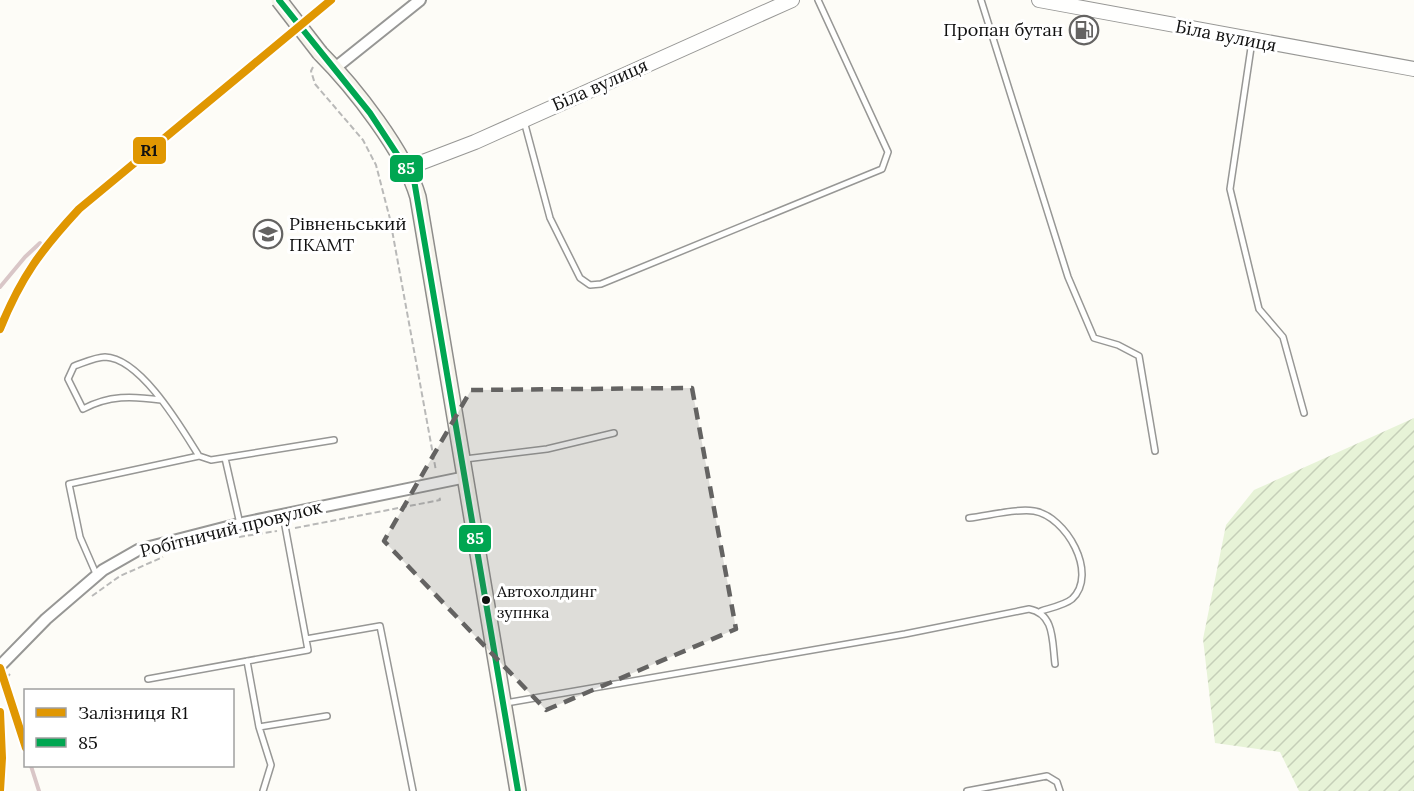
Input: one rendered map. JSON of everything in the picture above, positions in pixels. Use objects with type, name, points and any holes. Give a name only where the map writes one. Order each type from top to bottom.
[{"type":"main road","points":[[279,0],[320,53],[335,68],[407,168],[418,197],[504,703],[515,790]]},
{"type":"street","points":[[335,68],[420,0]]},
{"type":"street","name":"Біла вулиця","points":[[407,168],[524,120],[792,0]]},
{"type":"street","name":"Біла вулиця","points":[[1039,0],[1414,69]]},
{"type":"street","name":"Робітничий провулок","points":[[0,666],[46,619],[97,576],[138,550],[240,524],[466,477]]},
{"type":"lane","points":[[524,120],[550,218],[580,278],[590,285],[611,280],[882,169],[888,152],[818,0]]},
{"type":"lane","points":[[981,0],[1068,277],[1094,338],[1118,345],[1139,356],[1155,451]]},
{"type":"lane","points":[[1252,41],[1230,189],[1259,309],[1283,337],[1304,413]]},
{"type":"lane","points":[[160,400],[122,397],[101,399],[83,409],[68,379],[74,366],[105,357],[124,362],[160,400],[200,456]]},
{"type":"lane","points":[[463,459],[547,449],[614,433]]},
{"type":"lane","points":[[97,576],[80,537],[69,484],[200,456],[211,460],[334,440]]},
{"type":"lane","points":[[225,458],[240,524]]},
{"type":"lane","points":[[504,703],[905,634],[1029,609],[1041,611],[1071,600],[1080,586],[1080,561],[1069,534],[1054,518],[1033,511],[969,518]]},
{"type":"lane","points":[[148,679],[308,650],[283,515]]},
{"type":"lane","points":[[1041,611],[1048,619],[1055,664]]},
{"type":"lane","points":[[306,639],[380,626],[413,791]]},
{"type":"lane","points":[[247,662],[259,728],[271,765],[263,791]]},
{"type":"lane","points":[[259,728],[327,716]]},
{"type":"lane","points":[[967,791],[1047,776],[1058,782],[1060,791]]},
{"type":"path","points":[[237,537],[286,530],[440,500],[390,219],[376,165],[363,140],[315,84],[311,71],[320,53]]},
{"type":"path","points":[[88,599],[120,576],[166,555]]},
{"type":"path","points":[[0,685],[11,672]]},
{"type":"highlighted area","points":[[692,388],[736,629],[546,710],[384,541],[471,390]]},
{"type":"green space","points":[[1414,418],[1414,791],[1299,791],[1280,752],[1215,743],[1203,639],[1226,525],[1254,490]]},
{"type":"railway","points":[[305,23],[331,0]]},
{"type":"railway","points":[[0,329],[14,293],[29,268],[45,245],[79,209],[285,40]]},
{"type":"railway","points":[[0,287],[40,243]]},
{"type":"railway","points":[[0,668],[24,742]]},
{"type":"railway","points":[[0,712],[2,758],[0,791]]},
{"type":"railway","points":[[31,767],[39,791]]},
{"type":"rail line","name":"R1","points":[[0,329],[16,294],[33,265],[79,209],[331,0]]},
{"type":"rail line","name":"R1","points":[[0,668],[24,742]]},
{"type":"rail line","name":"R1","points":[[0,712],[2,758],[0,791]]},
{"type":"transit line","name":"85","points":[[279,0],[370,113],[414,180],[518,791]]},
{"type":"place","name":"Пропан бутан","points":[[1084,30]]},
{"type":"place","name":"Рівненьський ПКАМТ","points":[[268,234]]},
{"type":"place","name":"Автохолдинг зупнка","points":[[486,600]]}]
